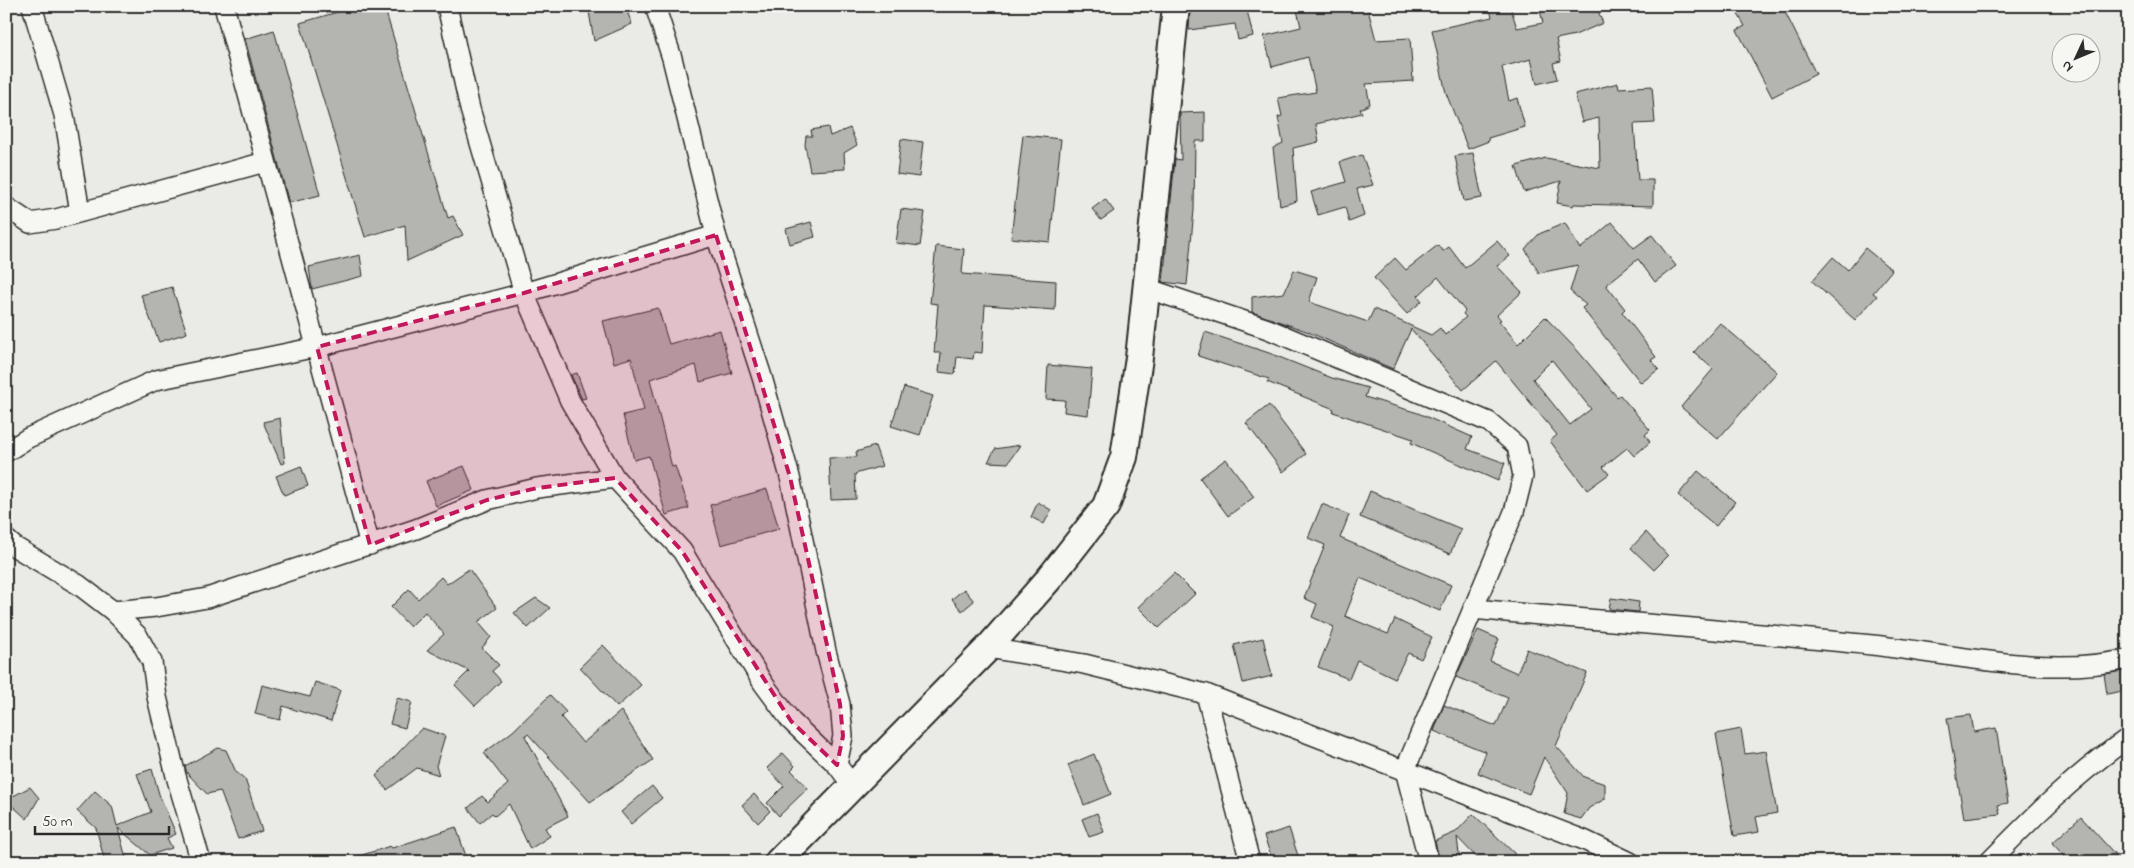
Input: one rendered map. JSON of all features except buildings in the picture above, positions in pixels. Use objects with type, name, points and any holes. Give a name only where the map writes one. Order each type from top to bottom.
[{"type":"street","points":[[32,6],[64,115],[80,212]]},
{"type":"street","points":[[224,6],[370,545]]},
{"type":"street","points":[[446,6],[470,109],[524,293],[570,401],[614,478],[682,551],[763,683],[791,721],[845,775]]},
{"type":"street","points":[[656,6],[672,58],[716,235],[762,377],[790,477],[826,651],[840,704],[845,775]]},
{"type":"street","points":[[778,862],[845,775],[988,648],[1048,580],[1106,506],[1124,457],[1139,358],[1176,6]]},
{"type":"street","points":[[6,207],[30,223],[80,212],[265,162]]},
{"type":"street","points":[[6,452],[28,438],[156,380],[317,347],[524,293],[716,235]]},
{"type":"street","points":[[1146,288],[1268,329],[1470,414],[1488,422],[1517,446],[1523,476],[1514,512],[1405,770],[1429,862]]},
{"type":"street","points":[[113,611],[156,607],[207,598],[416,529],[487,500],[537,488],[614,478]]},
{"type":"street","points":[[6,539],[15,547],[79,585],[113,611],[138,636],[152,662],[157,698],[176,776],[201,862]]},
{"type":"street","points":[[1473,609],[1865,644],[2029,665],[2107,664],[2128,659]]},
{"type":"street","points":[[988,648],[1084,664],[1206,694],[1584,840],[1630,862]]},
{"type":"street","points":[[1206,694],[1250,862]]},
{"type":"street","points":[[1989,862],[2032,817],[2089,766],[2128,738]]},
{"type":"highlighted area","points":[[716,235],[790,477],[840,704],[843,736],[837,765],[791,721],[682,551],[615,478],[537,488],[487,500],[370,545],[317,347],[524,293]]}]
